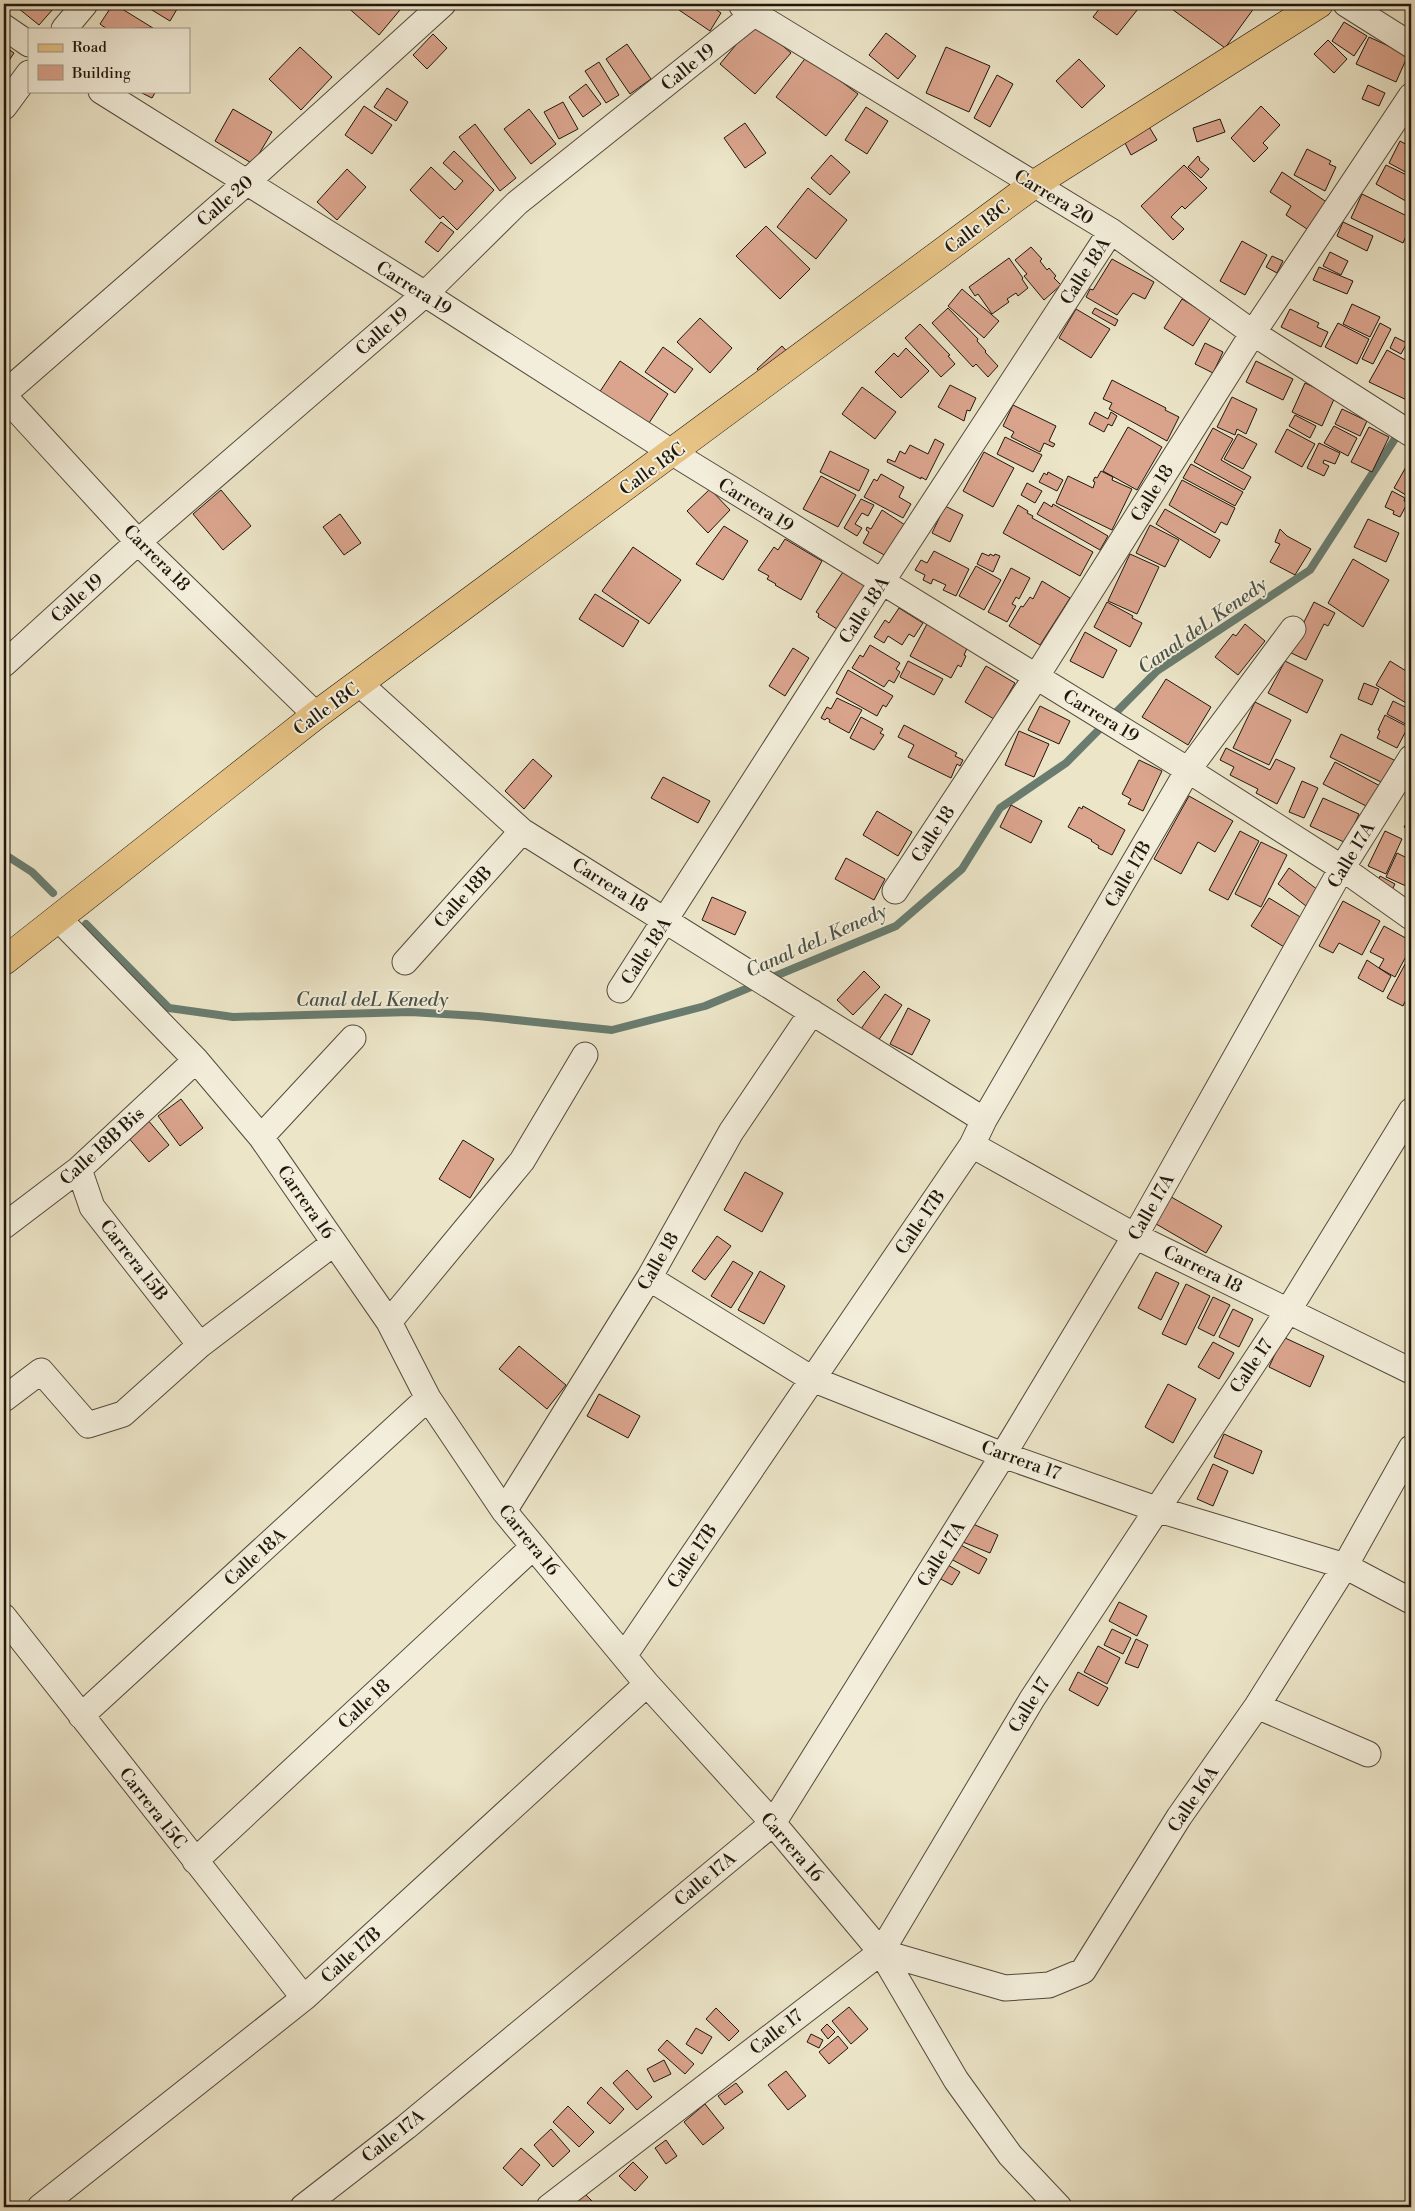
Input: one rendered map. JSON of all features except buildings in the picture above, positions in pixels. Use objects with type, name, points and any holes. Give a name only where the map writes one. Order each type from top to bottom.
[{"type":"main road","name":"Calle 18C","points":[[4,961],[316,715],[1033,186],[1319,4]]},
{"type":"street","points":[[65,28],[85,4]]},
{"type":"street","name":"Calle 20","points":[[4,395],[246,184],[443,4]]},
{"type":"street","points":[[1346,4],[1411,45]]},
{"type":"street","name":"Carrera 20","points":[[752,7],[1033,186],[1111,231],[1253,333],[1402,429]]},
{"type":"street","name":"Calle 19","points":[[4,664],[138,542],[425,294],[517,203],[752,7]]},
{"type":"street","points":[[4,27],[28,43]]},
{"type":"street","points":[[4,107],[28,74]]},
{"type":"street","name":"Carrera 19","points":[[103,92],[246,184],[425,294],[672,453],[1188,770],[1342,868],[1411,917]]},
{"type":"street","name":"Calle 18","points":[[895,891],[1036,677],[1253,333],[1411,96]]},
{"type":"street","name":"Calle 18A","points":[[620,990],[881,583],[1111,231]]},
{"type":"street","name":"Carrera 18","points":[[4,395],[138,542],[316,715]]},
{"type":"street","name":"Calle 17B","points":[[624,1656],[972,1145],[984,1120],[1188,770],[1293,629]]},
{"type":"street","name":"Carrera 18","points":[[360,684],[522,831],[984,1120]]},
{"type":"street","name":"Calle 17A","points":[[303,2207],[406,2127],[773,1823],[1003,1455],[1135,1236],[1342,868],[1411,758]]},
{"type":"street","name":"Calle 18B","points":[[405,962],[522,831]]},
{"type":"street","name":"Carrera 16","points":[[58,918],[196,1060],[261,1137],[389,1322],[428,1398],[504,1511],[647,1684],[773,1823],[881,1952],[956,2080],[1010,2155],[1059,2207]]},
{"type":"street","name":"Calle 18","points":[[504,1511],[649,1278],[731,1132],[812,1012]]},
{"type":"street","points":[[261,1137],[353,1038]]},
{"type":"street","points":[[389,1322],[522,1161],[585,1055]]},
{"type":"street","name":"Calle 18B Bis","points":[[4,1226],[79,1170],[196,1060]]},
{"type":"street","name":"Calle 17","points":[[549,2207],[881,1952],[1032,1699],[1288,1311],[1411,1111]]},
{"type":"street","name":"Carrera 18","points":[[972,1145],[1135,1236],[1411,1371]]},
{"type":"street","name":"Carrera 15B","points":[[79,1170],[92,1207],[200,1345]]},
{"type":"street","points":[[4,1399],[41,1371],[88,1425],[123,1414],[200,1345],[334,1243]]},
{"type":"street","name":"Carrera 17","points":[[649,1278],[812,1379],[1003,1455],[1156,1509],[1344,1566],[1411,1601]]},
{"type":"street","name":"Calle 18A","points":[[81,1716],[428,1398]]},
{"type":"street","name":"Calle 16A","points":[[881,1952],[1005,1988],[1049,1985],[1083,1970],[1179,1817],[1257,1706],[1344,1566],[1411,1448]]},
{"type":"street","name":"Calle 18","points":[[194,1861],[533,1547]]},
{"type":"street","name":"Carrera 15C","points":[[4,1617],[194,1861],[304,1998]]},
{"type":"street","name":"Calle 17B","points":[[40,2207],[304,1998],[647,1684]]},
{"type":"street","points":[[1257,1706],[1368,1754]]},
{"type":"waterway","name":"Canal deL Kenedy","points":[[768,979],[896,926],[962,869],[1000,808],[1066,763],[1157,671],[1310,570],[1411,414]]},
{"type":"waterway","name":"Canal deL Kenedy","points":[[4,854],[32,872],[53,893]]},
{"type":"waterway","name":"Canal deL Kenedy","points":[[86,924],[169,1008],[233,1017],[410,1012],[478,1016],[612,1030],[705,1006],[758,984]]}]
